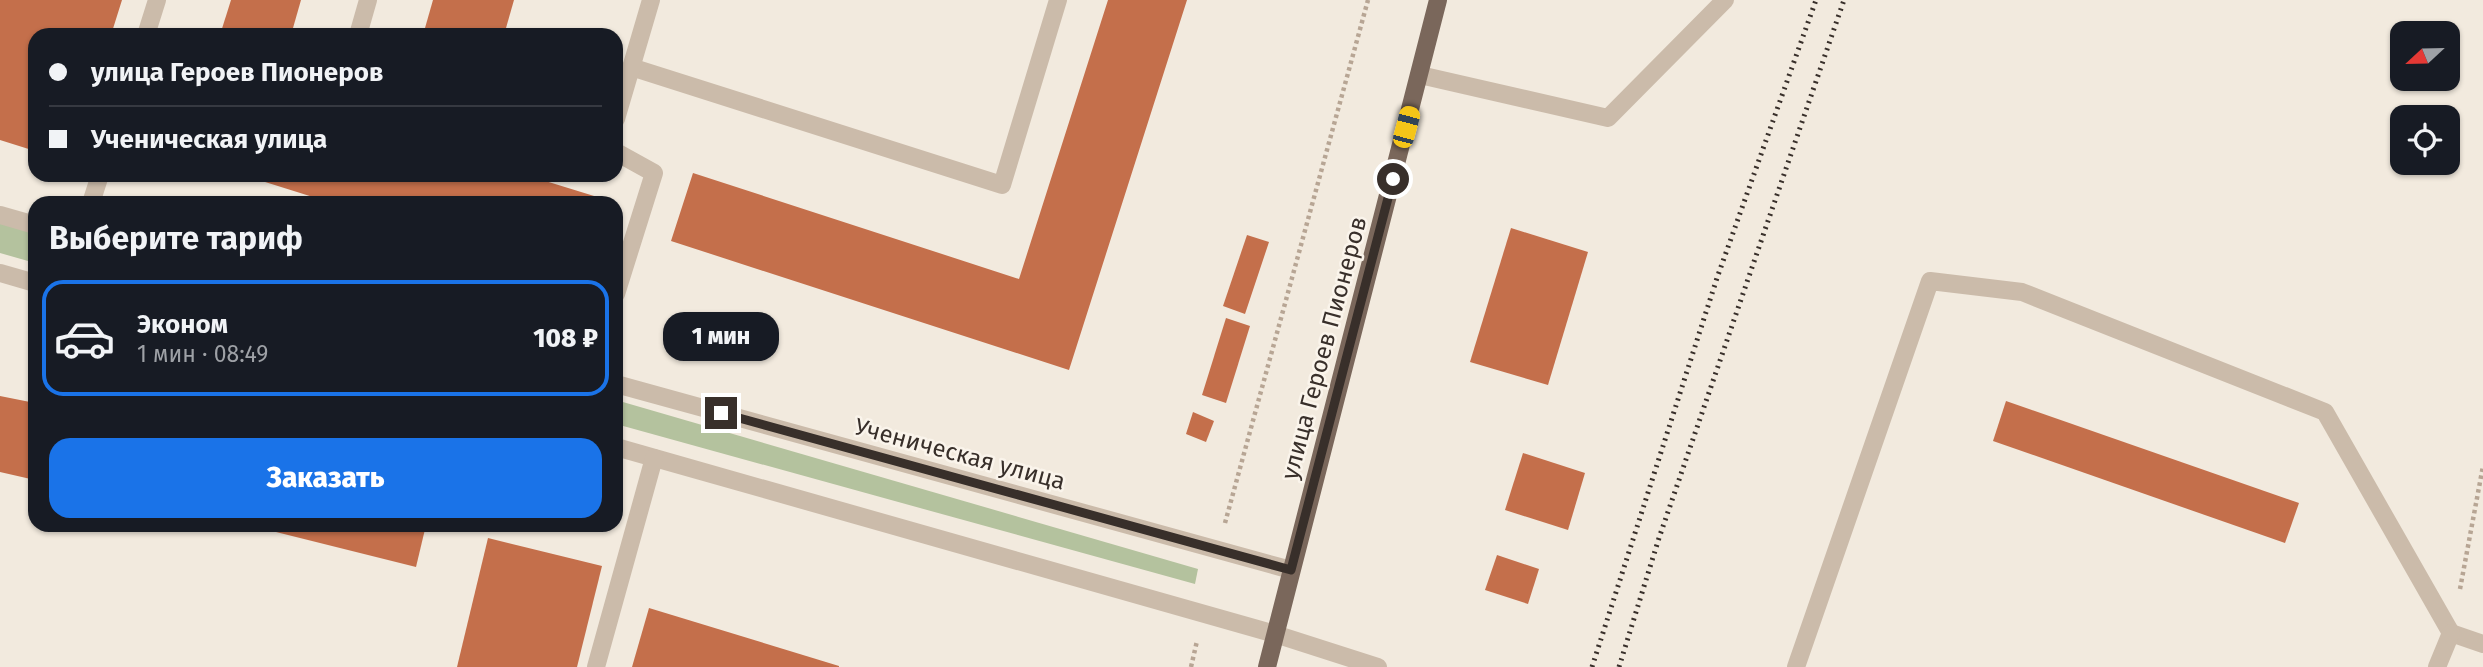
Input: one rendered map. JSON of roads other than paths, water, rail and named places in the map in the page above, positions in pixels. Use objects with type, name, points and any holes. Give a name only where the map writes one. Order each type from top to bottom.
[{"type":"main road","name":"улица Героев Пионеров","points":[[1267,667],[1438,0]]},
{"type":"street","points":[[148,28],[157,0]]},
{"type":"street","points":[[360,28],[368,0]]},
{"type":"street","points":[[623,96],[651,0]]},
{"type":"street","points":[[632,67],[1002,186],[1058,0]]},
{"type":"street","points":[[1420,75],[1608,118],[1725,0]]},
{"type":"street","points":[[623,156],[654,173],[623,272]]},
{"type":"street","points":[[0,215],[28,223]]},
{"type":"street","points":[[0,273],[28,281]]},
{"type":"street","points":[[1796,667],[1930,281],[2022,292],[2325,412],[2451,632],[2483,644]]},
{"type":"street","name":"Ученическая улица","points":[[623,386],[1291,570]]},
{"type":"street","points":[[623,449],[1275,634],[1378,667]]},
{"type":"street","points":[[596,667],[654,458]]},
{"type":"street","points":[[2437,667],[2451,632]]},
{"type":"railway","points":[[1592,667],[1717,278],[1816,0]]},
{"type":"railway","points":[[1619,667],[1659,538],[1844,0]]}]
